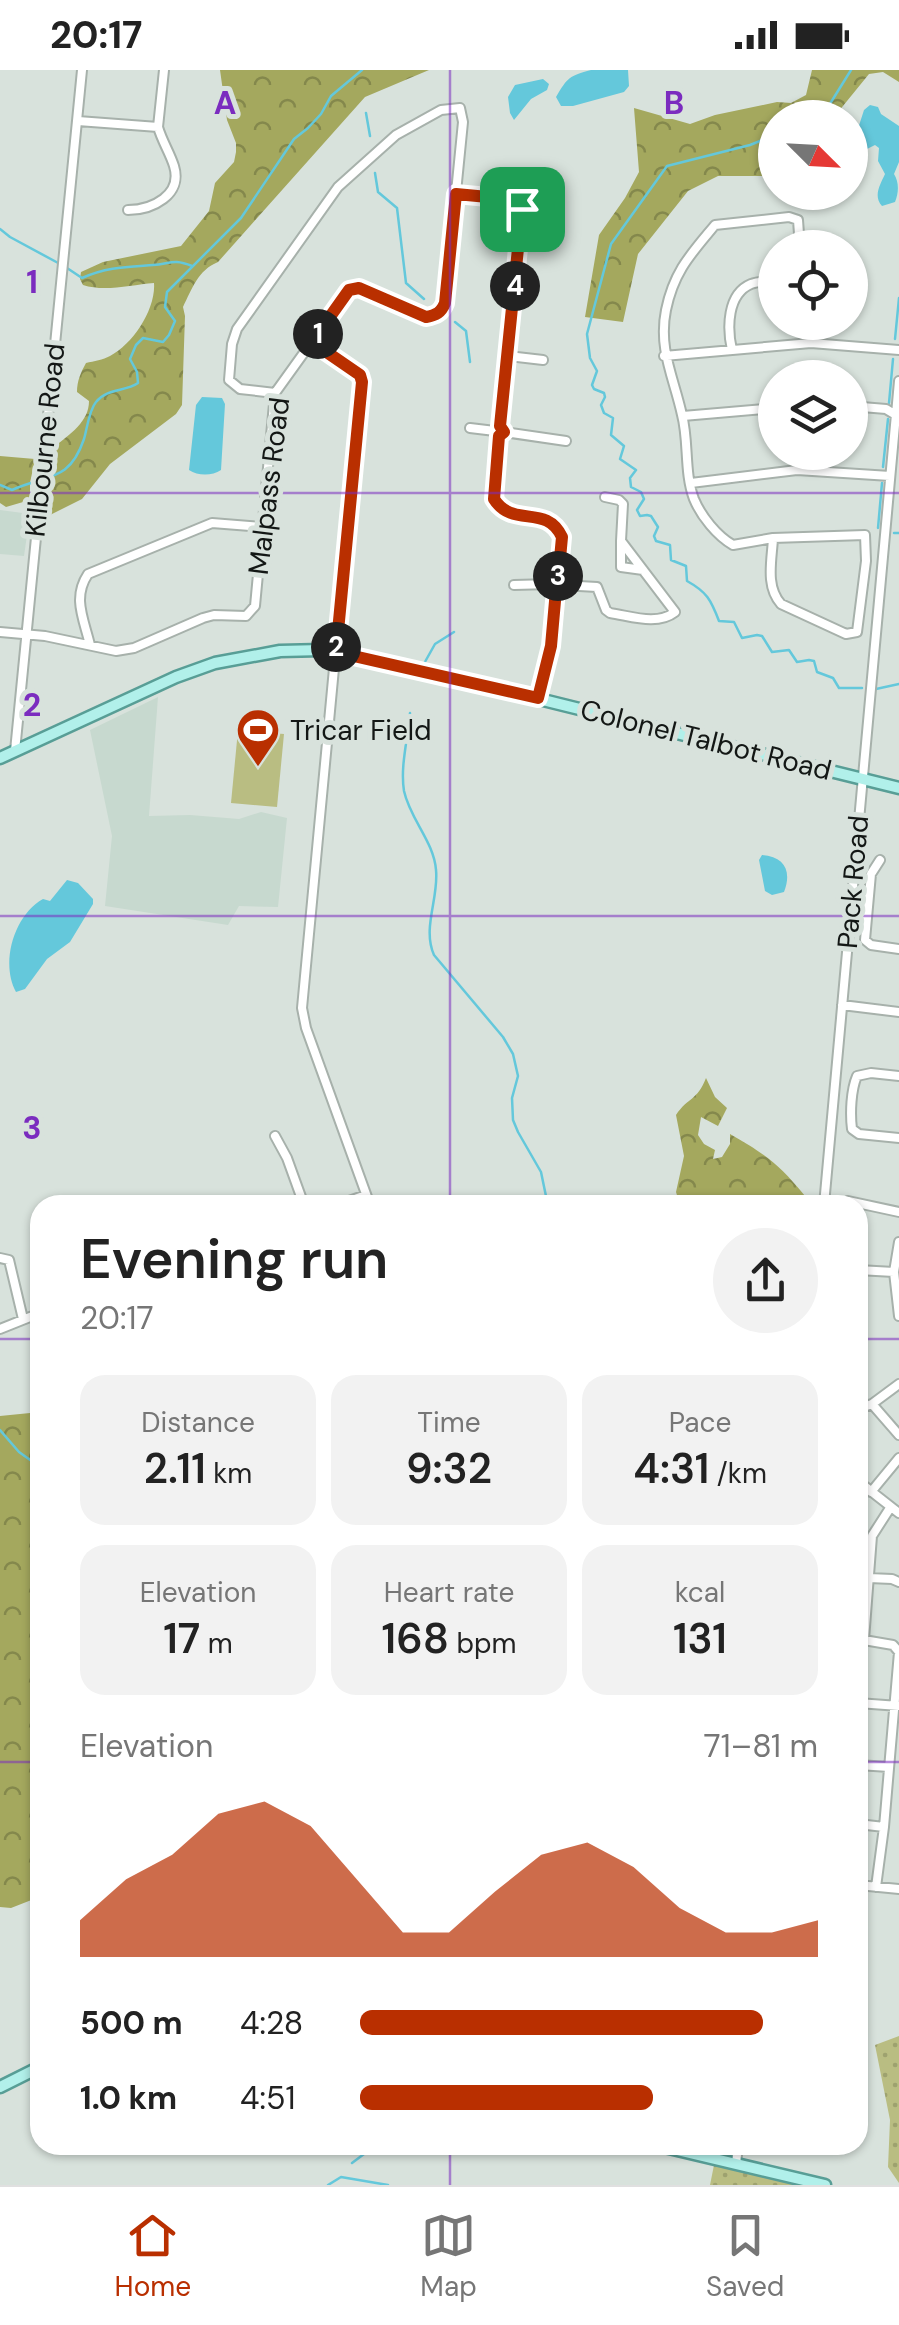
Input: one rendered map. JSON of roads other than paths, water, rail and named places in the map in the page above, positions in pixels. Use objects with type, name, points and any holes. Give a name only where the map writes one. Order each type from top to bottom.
[{"type":"main road","name":"Colonel Talbot Road","points":[[0,758],[176,677],[227,659],[322,650],[538,698],[899,788]]},
{"type":"main road","points":[[0,2087],[30,2073]]},
{"type":"main road","points":[[698,2155],[825,2185]]},
{"type":"street","name":"Kilbourne Road","points":[[14,751],[82,70]]},
{"type":"street","points":[[128,210],[147,208],[161,201],[172,191],[176,176],[158,127],[164,70]]},
{"type":"street","name":"Malpass Road","points":[[0,632],[45,636],[116,651],[134,648],[203,618],[246,616],[256,606],[275,393],[349,290],[359,288],[426,317],[442,310],[463,122],[460,108],[441,110],[396,135],[338,187],[237,329],[230,380],[240,389],[275,393]]},
{"type":"street","points":[[78,121],[158,127]]},
{"type":"street","points":[[456,194],[509,199],[522,209],[494,499],[506,512],[544,519],[562,537],[551,646],[538,698]]},
{"type":"street","points":[[773,538],[770,587],[774,597],[846,634],[857,632],[866,561],[865,535],[773,538],[733,545],[725,541],[694,498],[683,416],[664,356],[665,313],[684,261],[714,225],[790,218],[798,220],[799,230]]},
{"type":"street","points":[[732,350],[729,324],[738,293],[758,282]]},
{"type":"street","points":[[312,342],[360,375],[362,382],[302,1008],[366,1195]]},
{"type":"street","points":[[664,356],[811,343],[899,350]]},
{"type":"street","points":[[508,356],[543,360]]},
{"type":"street","name":"Pack Road","points":[[825,1195],[899,381]]},
{"type":"street","points":[[868,408],[886,409],[896,415]]},
{"type":"street","points":[[683,416],[758,409]]},
{"type":"street","points":[[470,428],[566,441]]},
{"type":"street","points":[[691,482],[797,470],[890,476]]},
{"type":"street","points":[[605,497],[623,504],[621,567],[643,570]]},
{"type":"street","points":[[90,645],[78,597],[88,574],[212,524],[264,528]]},
{"type":"street","points":[[514,585],[597,587],[610,613],[667,618],[675,612],[621,541]]},
{"type":"street","points":[[880,860],[871,874],[864,940],[871,946],[899,949]]},
{"type":"street","points":[[842,1005],[899,1012]]},
{"type":"street","points":[[899,1076],[858,1076],[851,1122],[852,1130],[859,1134],[899,1138]]},
{"type":"street","points":[[274,1136],[300,1195]]},
{"type":"street","points":[[868,1206],[899,1212]]},
{"type":"street","points":[[899,1242],[894,1272],[899,1316]]},
{"type":"street","points":[[4,1259],[23,1319]]},
{"type":"street","points":[[868,1271],[894,1272]]},
{"type":"street","points":[[0,1329],[30,1317]]},
{"type":"street","points":[[868,1405],[899,1384]]},
{"type":"street","points":[[872,1404],[899,1435]]},
{"type":"street","points":[[871,1492],[899,1458]]},
{"type":"street","points":[[868,1490],[894,1510],[872,1536],[868,1592]]},
{"type":"street","points":[[870,1578],[892,1578],[899,1582]]},
{"type":"street","points":[[868,1641],[892,1645],[899,1652],[897,1706],[876,1887]]},
{"type":"street","points":[[868,1704],[897,1706]]},
{"type":"street","points":[[868,1766],[890,1767]]},
{"type":"street","points":[[868,1826],[884,1828]]},
{"type":"street","points":[[868,1886],[899,1889]]},
{"type":"street","points":[[736,2164],[737,2155]]},
{"type":"water","points":[[591,70],[628,70],[629,86],[624,92],[561,106],[556,97],[567,81]]},
{"type":"water","points":[[543,79],[549,84],[547,90],[531,99],[514,120],[508,97],[515,85]]},
{"type":"water","points":[[868,107],[878,107],[881,114],[899,126],[899,162],[894,174],[897,195],[895,202],[882,206],[878,194],[885,174],[878,161],[879,148],[875,145],[868,148]]},
{"type":"water","points":[[202,397],[222,398],[225,404],[221,470],[209,474],[189,470],[196,405]]},
{"type":"water","points":[[762,855],[785,866],[784,892],[772,895],[765,891],[759,860]]},
{"type":"water","points":[[67,880],[78,883],[93,904],[70,942],[47,959],[25,989],[16,992],[9,967],[17,928],[33,906],[43,899],[50,901]]},
{"type":"waterway","points":[[0,485],[12,490],[56,475],[71,463],[96,402],[105,394],[138,383],[130,359],[136,345],[143,338],[163,342],[169,335],[175,321],[165,307],[167,292],[241,218],[294,139],[321,114],[331,96],[362,70]]},
{"type":"waterway","points":[[832,100],[851,70]]},
{"type":"waterway","points":[[366,113],[370,136]]},
{"type":"waterway","points":[[758,142],[667,166],[611,244],[587,334],[590,358],[597,371],[592,385],[604,393],[601,405],[604,413],[613,418],[611,435],[624,446],[620,459],[636,470],[630,478],[631,487],[641,492],[644,499],[637,510],[640,516],[651,516],[658,527],[656,541],[670,545],[671,560],[686,566],[687,581],[708,597],[719,621],[734,622],[742,638],[762,636],[772,652],[789,650],[797,662],[814,661],[817,672],[833,678],[839,688],[862,688]]},
{"type":"waterway","points":[[375,173],[378,192],[397,208],[406,283],[424,299]]},
{"type":"waterway","points":[[0,229],[60,264]]},
{"type":"waterway","points":[[67,268],[82,278],[125,267],[176,262],[192,266]]},
{"type":"waterway","points":[[895,339],[899,298]]},
{"type":"waterway","points":[[455,322],[466,331],[470,362]]},
{"type":"waterway","points":[[889,403],[893,359]]},
{"type":"waterway","points":[[883,467],[888,419]]},
{"type":"waterway","points":[[878,528],[882,483]]},
{"type":"waterway","points":[[894,533],[899,533]]},
{"type":"waterway","points":[[421,669],[435,644],[454,632]]},
{"type":"waterway","points":[[876,689],[899,684]]},
{"type":"waterway","points":[[410,713],[403,782],[407,801],[434,860],[431,945],[434,955],[513,1054],[518,1076],[512,1098],[513,1120],[541,1172],[546,1195]]},
{"type":"waterway","points":[[0,1430],[30,1460]]},
{"type":"waterway","points":[[352,2163],[363,2155]]},
{"type":"waterway","points":[[328,2185],[341,2177],[388,2185]]},
{"type":"place","name":"Tricar Field","points":[[258,768]]}]
